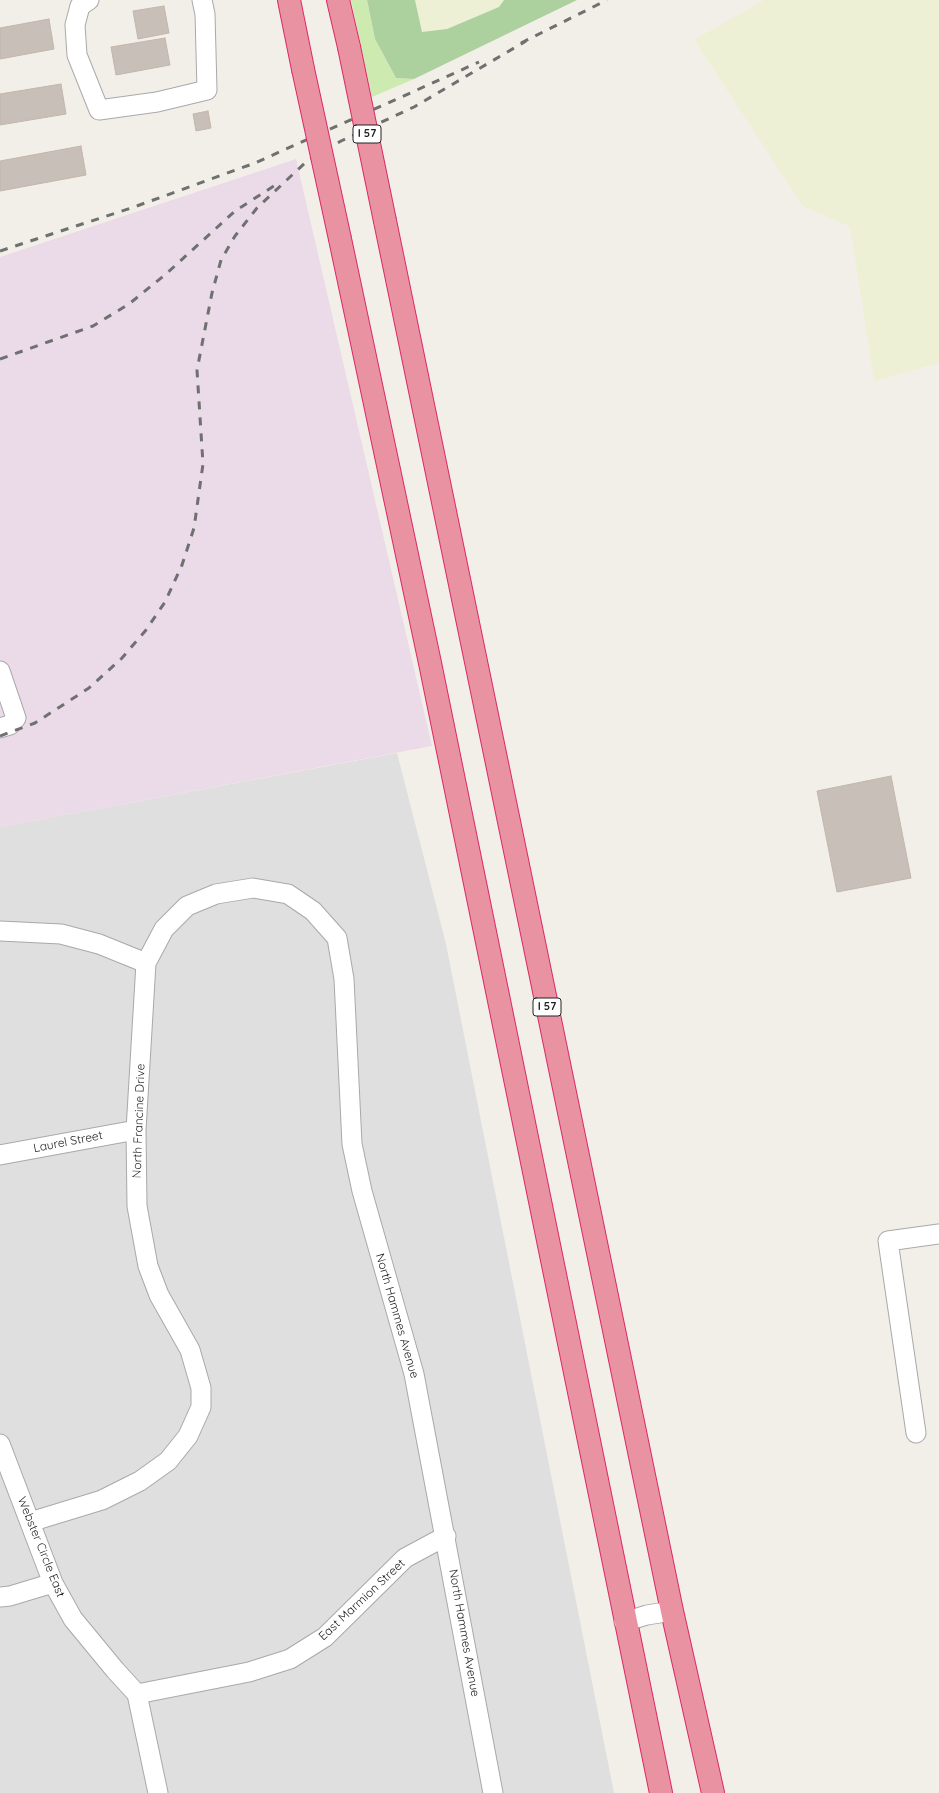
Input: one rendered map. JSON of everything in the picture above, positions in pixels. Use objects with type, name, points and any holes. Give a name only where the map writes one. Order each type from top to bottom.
[{"type":"highway","points":[[289,0],[430,663],[624,1622],[661,1793]]},
{"type":"highway","name":"I 57","points":[[338,0],[349,47],[672,1611],[713,1793]]},
{"type":"street","points":[[89,0],[80,6],[75,25],[77,55],[99,110],[157,102],[206,90],[205,21],[202,0]]},
{"type":"street","points":[[0,671],[16,718],[10,725],[0,728]]},
{"type":"street","name":"North Francine Drive","points":[[30,1522],[102,1500],[140,1481],[168,1461],[188,1436],[201,1407],[201,1388],[190,1350],[159,1294],[148,1266],[138,1206],[136,1130],[146,963],[164,929],[186,906],[216,894],[253,888]]},
{"type":"street","name":"North Hammes Avenue","points":[[253,888],[288,894],[313,911],[337,938],[344,979],[352,1144],[362,1191],[414,1374],[446,1536],[493,1793]]},
{"type":"street","points":[[0,931],[61,934],[99,944],[146,963]]},
{"type":"street","name":"Laurel Street","points":[[0,1155],[136,1130]]},
{"type":"street","points":[[916,1433],[888,1241],[939,1234]]},
{"type":"street","name":"Webster Circle East","points":[[0,1444],[53,1583],[73,1619],[137,1694]]},
{"type":"street","name":"East Marmion Street","points":[[137,1694],[248,1672],[290,1659],[325,1637],[405,1558],[446,1536]]},
{"type":"street","points":[[0,1597],[10,1596],[53,1583]]},
{"type":"street","points":[[624,1622],[647,1615],[672,1611]]},
{"type":"street","points":[[137,1694],[158,1793]]},
{"type":"shaded area","points":[[296,159],[432,746],[0,827],[0,257]]},
{"type":"shaded area","points":[[397,753],[446,944],[614,1793],[0,1793],[0,827]]},
{"type":"green space","points":[[351,0],[367,0],[375,39],[396,78],[414,79],[372,97]]},
{"type":"green space","points":[[367,0],[415,0],[422,32],[447,29],[499,7],[504,0],[577,0],[414,79],[396,78],[375,39]]},
{"type":"green space","points":[[415,0],[504,0],[499,7],[447,29],[421,32]]},
{"type":"green space","points":[[764,0],[939,0],[939,363],[874,381],[850,227],[803,206],[694,40]]},
{"type":"building","points":[[164,6],[169,33],[138,39],[133,11]]},
{"type":"building","points":[[49,19],[54,49],[0,59],[0,28]]},
{"type":"building","points":[[165,38],[170,65],[116,75],[111,47]]},
{"type":"building","points":[[61,84],[66,114],[0,125],[0,94]]},
{"type":"building","points":[[208,111],[211,128],[196,131],[193,114]]},
{"type":"building","points":[[81,146],[86,175],[0,191],[0,161]]},
{"type":"building","points":[[891,776],[911,878],[837,892],[817,791]]},
{"type":"railway","points":[[521,43],[607,0]]},
{"type":"railway","points":[[0,736],[35,723],[89,688],[122,658],[146,630],[165,602],[182,565],[194,528],[203,464],[197,370],[212,293],[221,260],[235,236],[257,208],[307,161],[341,141],[414,107],[526,41]]},
{"type":"railway","points":[[0,251],[134,207],[255,163],[479,62]]},
{"type":"railway","points":[[0,359],[93,326],[129,304],[166,274],[235,211],[277,184]]}]
